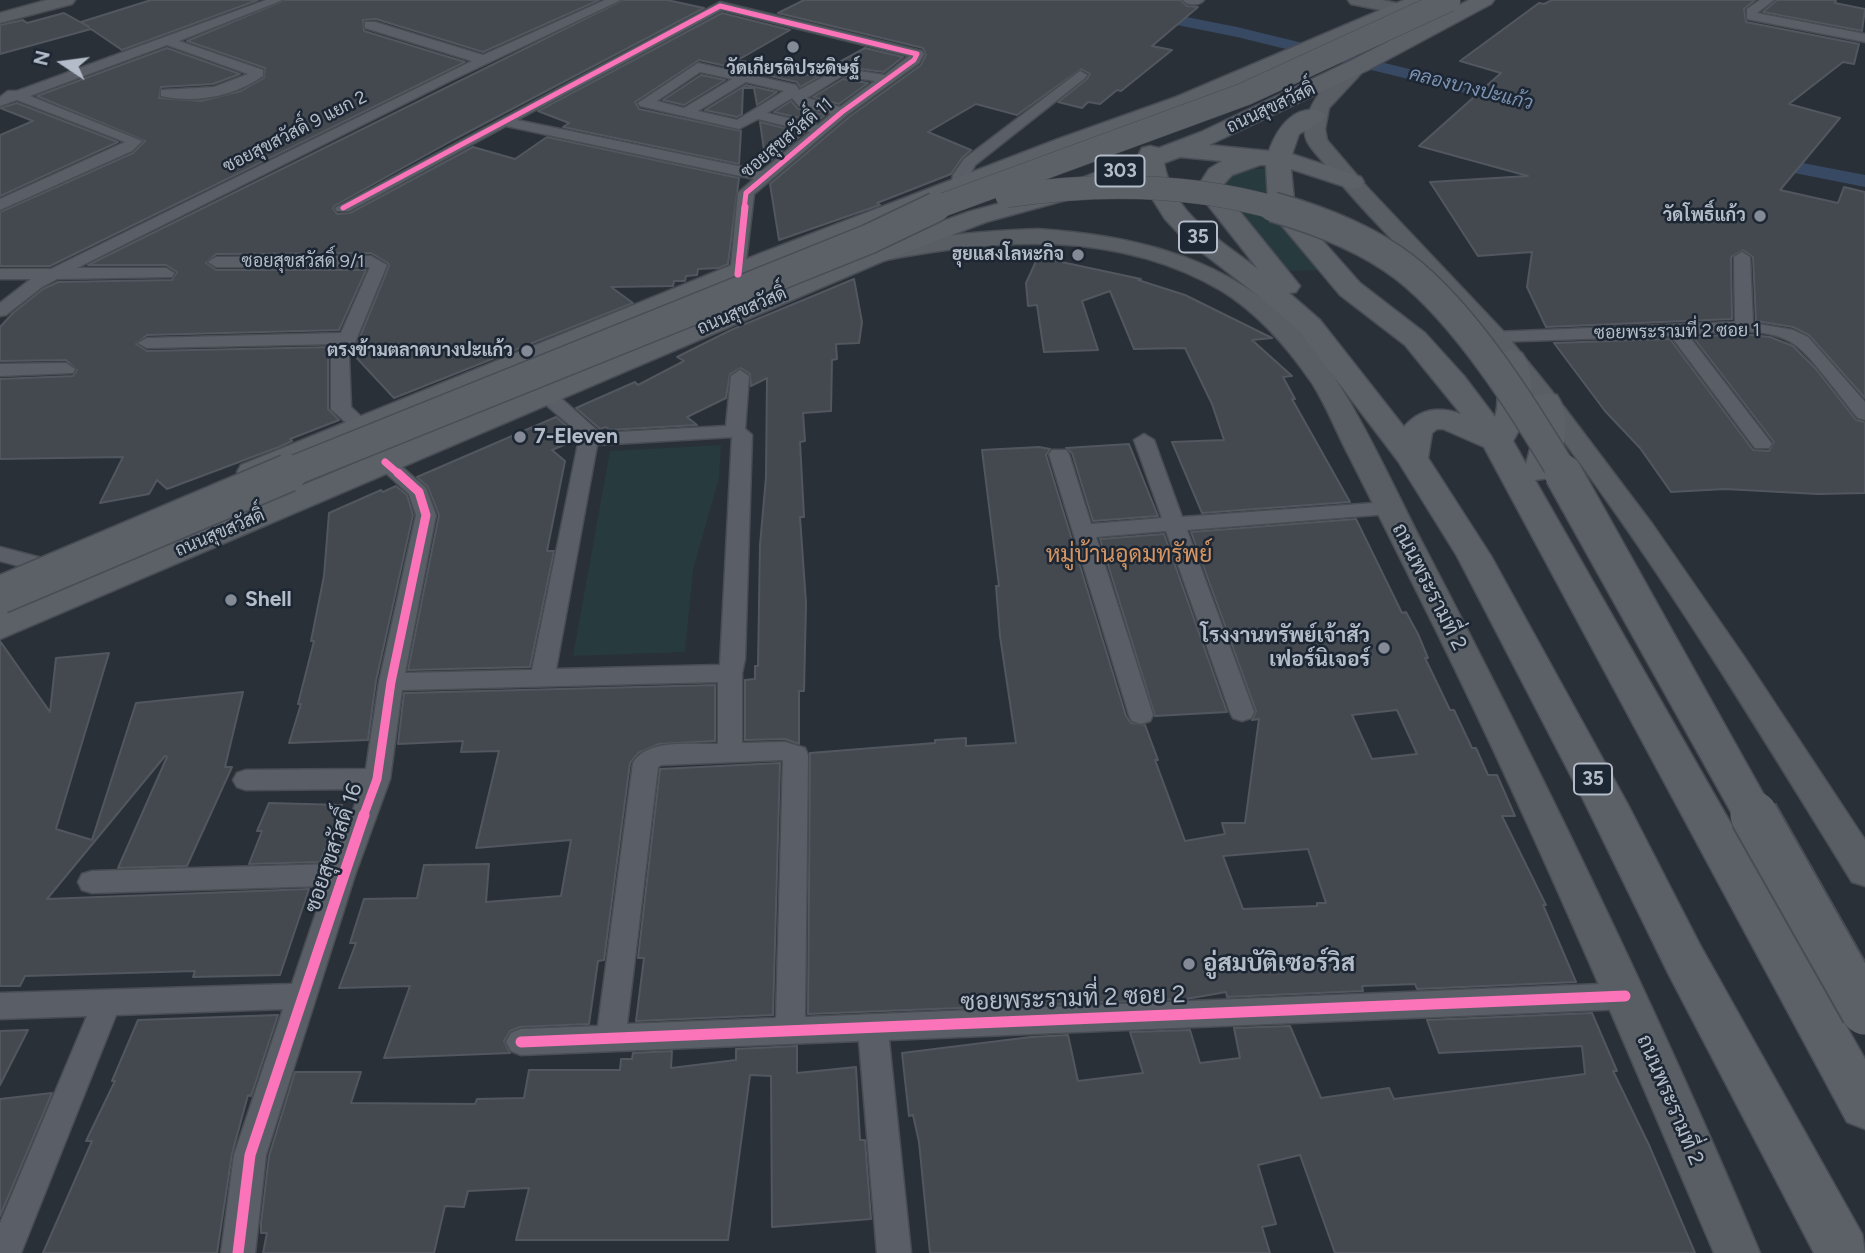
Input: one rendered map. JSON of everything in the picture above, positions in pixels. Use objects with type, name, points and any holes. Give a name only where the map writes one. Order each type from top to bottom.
[{"type":"main road","points":[[0,9],[32,0]]},
{"type":"main road","points":[[0,18],[66,0]]},
{"type":"main road","points":[[1357,0],[1400,9]]},
{"type":"main road","name":"ถนนสุขสวัสดิ์","points":[[0,577],[769,260],[1066,144],[1184,102],[1421,0]]},
{"type":"main road","points":[[871,248],[936,207],[1245,94],[1449,0]]},
{"type":"main road","name":"ถนนสุขสวัสดิ์","points":[[0,626],[806,284],[871,248],[1091,183],[1158,153],[1243,122],[1484,0]]},
{"type":"main road","points":[[1360,65],[1322,103],[1314,116],[1313,126],[1317,141],[1503,348],[1546,402],[1692,601],[1865,871]]},
{"type":"main road","points":[[1184,102],[1189,111],[1197,117],[1243,122]]},
{"type":"main road","points":[[1158,153],[1153,120],[1159,112]]},
{"type":"main road","points":[[1310,326],[1290,291],[1216,199],[1210,186],[1213,179],[1226,167],[1270,158],[1288,131],[1299,122],[1314,116]]},
{"type":"main road","points":[[1066,144],[1158,153],[1270,158],[1300,163],[1352,182]]},
{"type":"main road","name":"35","points":[[1158,153],[1155,184],[1174,214],[1190,230],[1271,292],[1310,326],[1412,458],[1474,556],[1606,803],[1684,959],[1843,1253]]},
{"type":"main road","points":[[1036,156],[1085,167],[1091,176],[1091,183]]},
{"type":"main road","points":[[1270,158],[1280,200],[1287,216],[1350,289],[1415,339],[1453,382],[1497,441],[1865,1105]]},
{"type":"main road","points":[[0,594],[292,472],[871,248],[962,206],[1017,194],[1098,186],[1155,188],[1231,198],[1292,214],[1364,243],[1414,275],[1453,316],[1529,415],[1577,494],[1730,774],[1865,1011]]},
{"type":"main road","name":"ถนนพระรามที่ 2","points":[[871,248],[973,237],[1032,235],[1072,237],[1155,252],[1208,274],[1239,292],[1274,320],[1298,347],[1326,386],[1487,702],[1625,996],[1737,1253]]},
{"type":"main road","points":[[1290,291],[1301,283],[1319,280],[1350,289]]},
{"type":"main road","points":[[1239,292],[1310,326]]},
{"type":"main road","points":[[1497,441],[1514,411],[1516,394],[1503,348]]},
{"type":"main road","points":[[1526,490],[1545,460],[1551,434],[1546,402]]},
{"type":"main road","points":[[1412,458],[1417,430],[1428,420],[1438,418],[1447,419],[1497,441]]},
{"type":"street","points":[[0,102],[277,0]]},
{"type":"street","name":"ซอยสุขสวัสดิ์ 9 แยก 2","points":[[0,312],[36,283],[53,274],[484,60],[615,0]]},
{"type":"street","points":[[1189,0],[1198,0]]},
{"type":"street","points":[[1768,0],[1751,12],[1751,16],[1865,38]]},
{"type":"street","name":"ซอยสุขสวัสดิ์ 11","points":[[505,122],[720,6],[918,56],[842,112],[746,192],[738,274]]},
{"type":"street","points":[[370,26],[484,60]]},
{"type":"street","points":[[165,40],[258,73],[213,92],[186,97],[166,93]]},
{"type":"street","points":[[698,67],[791,88],[793,91],[739,125],[685,113],[645,103],[698,67]]},
{"type":"street","points":[[842,112],[804,103],[798,97],[839,72],[887,79]]},
{"type":"street","points":[[959,185],[961,175],[969,162],[1080,75]]},
{"type":"street","points":[[685,113],[745,77]]},
{"type":"street","points":[[0,88],[135,141],[127,148],[0,205]]},
{"type":"street","points":[[757,115],[820,130]]},
{"type":"street","points":[[343,208],[505,122]]},
{"type":"street","name":"ซอยสุขสวัสดิ์ 11","points":[[505,122],[763,176]]},
{"type":"street","points":[[1742,257],[1744,328]]},
{"type":"street","name":"ซอยสุขสวัสดิ์ 9/1","points":[[216,262],[379,265],[340,358],[341,409],[362,427]]},
{"type":"street","points":[[0,274],[166,273]]},
{"type":"street","name":"ซอยพระรามที่ 2 ซอย 1","points":[[1503,348],[1676,331],[1744,328],[1777,331],[1802,341],[1865,414]]},
{"type":"street","points":[[1676,331],[1762,444]]},
{"type":"street","points":[[148,343],[348,338]]},
{"type":"street","points":[[0,370],[66,369]]},
{"type":"street","points":[[735,431],[740,376]]},
{"type":"street","points":[[542,679],[590,433],[545,394]]},
{"type":"street","points":[[589,440],[735,431],[742,435],[733,659],[730,673],[730,753]]},
{"type":"street","points":[[1144,440],[1242,712]]},
{"type":"street","points":[[1059,454],[1141,715]]},
{"type":"street","name":"ซอยสุขสวัสดิ์ 16","points":[[238,1253],[250,1155],[342,875],[377,779],[391,682],[426,515],[419,492],[385,462]]},
{"type":"street","points":[[1083,531],[1388,508]]},
{"type":"street","points":[[0,554],[34,563]]},
{"type":"street","points":[[391,682],[730,673]]},
{"type":"street","points":[[611,1038],[646,763],[656,757],[730,753],[785,751],[796,755],[790,1031]]},
{"type":"street","points":[[246,780],[377,779]]},
{"type":"street","points":[[92,883],[342,875]]},
{"type":"street","points":[[0,1006],[302,996]]},
{"type":"street","name":"ซอยพระรามที่ 2 ซอย 2","points":[[521,1042],[1625,996]]},
{"type":"street","points":[[4,1253],[107,1002]]},
{"type":"street","points":[[873,1027],[894,1253]]},
{"type":"green space","points":[[1253,169],[1267,169],[1275,214],[1320,270],[1287,271],[1240,215],[1221,187],[1235,174]]},
{"type":"green space","points":[[721,445],[719,478],[693,570],[685,652],[573,656],[610,451]]},
{"type":"building","points":[[151,0],[258,0],[122,50],[91,29],[0,54],[0,25],[23,20],[27,23],[64,13],[89,27],[81,22]]},
{"type":"building","points":[[285,0],[599,0],[483,52],[376,19],[363,20],[364,31],[465,62],[50,266],[0,266],[0,212],[133,153],[145,141],[37,96],[167,48],[240,74],[213,84],[161,87],[159,98],[201,101],[241,91],[264,78],[265,68],[187,41]]},
{"type":"building","points":[[623,0],[667,0],[704,8],[453,140],[334,206],[333,209],[337,214],[350,213],[473,147],[515,159],[547,137],[739,178],[728,264],[719,268],[698,269],[697,275],[686,276],[685,281],[674,281],[673,286],[611,287],[633,303],[394,398],[353,354],[388,263],[371,253],[216,254],[206,263],[216,270],[366,270],[339,330],[147,335],[136,344],[147,351],[333,347],[328,357],[328,409],[339,420],[290,439],[292,441],[279,447],[167,489],[157,480],[149,494],[100,503],[123,457],[0,459],[0,379],[73,376],[77,370],[66,360],[0,361],[0,327],[43,289],[58,282],[172,280],[177,272],[166,265],[88,265]]},
{"type":"building","points":[[804,0],[1180,0],[1187,6],[1198,7],[1152,46],[1172,50],[1121,91],[1117,90],[1100,104],[1088,102],[1082,108],[1058,102],[1087,79],[1090,74],[1081,69],[1017,115],[976,104],[928,132],[971,150],[951,174],[877,203],[880,205],[779,240],[770,184],[849,117],[921,65],[926,55],[923,48],[778,13]]},
{"type":"building","points":[[1552,0],[1755,0],[1744,9],[1746,22],[1859,44],[1854,64],[1843,62],[1789,104],[1840,118],[1780,190],[1838,203],[1844,187],[1865,192],[1865,398],[1809,335],[1793,327],[1756,321],[1753,257],[1743,250],[1731,257],[1732,319],[1546,327],[1527,287],[1532,252],[1478,256],[1430,182],[1528,176],[1419,146],[1501,73],[1460,61],[1539,3]]},
{"type":"building","points":[[1777,0],[1836,0],[1835,3],[1865,9],[1862,31],[1763,12]]},
{"type":"building","points":[[722,13],[790,30],[738,60],[814,76],[865,48],[903,57],[884,72],[839,66],[800,87],[797,82],[699,60],[635,102],[639,109],[741,131],[739,164],[563,127],[569,123],[538,111]]},
{"type":"building","points":[[701,75],[725,80],[684,105],[663,100]]},
{"type":"building","points":[[843,79],[868,83],[839,104],[813,97]]},
{"type":"building","points":[[746,85],[777,92],[757,105],[754,88],[743,88],[742,114],[737,117],[705,110]]},
{"type":"building","points":[[791,101],[798,109],[825,115],[817,122],[774,112]]},
{"type":"building","points":[[17,103],[118,142],[0,196],[0,135],[33,121],[0,108]]},
{"type":"building","points":[[760,122],[804,133],[766,164]]},
{"type":"building","points":[[1038,257],[1141,279],[1138,280],[1185,295],[1272,338],[1252,340],[1292,376],[1283,377],[1295,399],[1292,399],[1350,502],[1202,513],[1172,442],[1224,440],[1212,404],[1185,348],[1134,349],[1110,291],[1082,301],[1098,350],[1044,352],[1037,305],[1028,306],[1026,283]]},
{"type":"building","points":[[854,279],[862,322],[859,343],[836,344],[837,359],[832,360],[831,411],[803,413],[805,441],[800,442],[804,517],[800,517],[806,603],[804,691],[799,691],[799,744],[785,739],[745,740],[745,680],[755,679],[755,666],[758,666],[767,378],[751,386],[750,374],[741,368],[730,374],[726,398],[687,417],[697,425],[600,429],[576,408],[635,382],[638,385],[684,361],[677,357],[731,330]]},
{"type":"building","points":[[1742,334],[1770,337],[1793,346],[1816,369],[1856,420],[1865,422],[1865,493],[1818,494],[1725,489],[1671,492],[1640,448],[1605,411],[1554,343],[1670,339],[1753,450],[1769,451],[1774,442],[1693,337]]},
{"type":"building","points":[[556,417],[577,435],[576,440],[552,450],[565,461],[547,551],[554,551],[530,667],[408,670],[439,515],[428,487],[417,477]]},
{"type":"building","points":[[1129,444],[1158,516],[1093,521],[1072,453],[1066,448]]},
{"type":"building","points":[[1039,447],[1050,449],[1046,455],[1126,716],[1131,723],[1145,725],[1185,841],[1225,834],[1222,823],[1245,823],[1259,719],[1252,720],[1256,711],[1191,532],[1356,519],[1402,613],[1406,612],[1418,634],[1428,658],[1425,658],[1450,710],[1454,710],[1488,775],[1497,775],[1515,816],[1502,816],[1546,905],[1543,905],[1576,982],[1417,989],[1415,984],[1362,986],[1363,991],[1227,997],[1226,992],[1186,999],[808,1014],[810,753],[966,738],[966,746],[1016,743],[1000,636],[996,586],[999,586],[982,450]],"holes":[[[1397,710],[1417,754],[1372,759],[1352,715]],[[1308,849],[1326,903],[1317,903],[1317,906],[1243,909],[1223,856]]]},
{"type":"building","points":[[396,486],[407,495],[413,515],[376,681],[368,740],[289,743],[301,704],[298,704],[314,641],[311,641],[324,576],[329,513]]},
{"type":"building","points":[[1164,534],[1227,712],[1155,716],[1100,539]]},
{"type":"building","points":[[0,641],[50,712],[56,658],[109,653],[56,829],[92,840],[136,703],[243,692],[225,767],[232,767],[187,866],[118,868],[167,757],[165,756],[47,899],[309,889],[280,975],[193,977],[195,971],[25,976],[20,986],[0,986]]},
{"type":"building","points":[[715,685],[715,741],[659,744],[638,753],[630,763],[604,960],[598,961],[589,1024],[520,1027],[510,1031],[504,1041],[510,1053],[384,1058],[410,986],[339,988],[356,943],[350,943],[364,899],[417,898],[424,865],[489,864],[486,902],[561,896],[571,840],[476,848],[499,751],[461,752],[463,741],[398,744],[404,693]]},
{"type":"building","points":[[780,763],[773,1015],[636,1021],[644,958],[638,958],[660,769]]},
{"type":"building","points":[[269,803],[342,805],[320,862],[249,864],[262,831],[257,831]]},
{"type":"building","points":[[1592,1013],[1617,1071],[1613,1071],[1649,1145],[1695,1253],[1335,1253],[1300,1155],[1258,1165],[1276,1224],[1262,1227],[1270,1253],[930,1253],[919,1142],[913,1115],[909,1116],[902,1053],[1068,1035],[1078,1081],[1143,1073],[1130,1032],[1190,1030],[1200,1063],[1240,1058],[1234,1028],[1290,1026],[1321,1098],[1389,1088],[1394,1099],[1585,1074],[1582,1046],[1439,1053],[1427,1020]]},
{"type":"building","points":[[278,1015],[251,1096],[248,1095],[232,1154],[217,1253],[43,1253],[92,1141],[86,1141],[115,1081],[112,1081],[138,1020]]},
{"type":"building","points":[[28,1030],[0,1085],[0,1031]]},
{"type":"building","points":[[797,1046],[797,1073],[856,1067],[860,1140],[865,1140],[871,1219],[772,1227],[771,1076],[750,1075],[728,1240],[516,1240],[529,1188],[468,1191],[464,1207],[445,1206],[434,1253],[263,1253],[267,1233],[261,1233],[261,1223],[269,1156],[295,1072],[361,1072],[351,1103],[475,1104],[477,1099],[524,1098],[529,1070],[620,1070],[621,1059],[632,1059],[633,1053],[672,1051],[671,1068],[736,1060],[736,1049]]},
{"type":"building","points":[[52,1093],[0,1216],[0,1099]]},
{"type":"waterway","name":"คลองบางปะแก้ว","points":[[1077,0],[1237,32],[1518,101]]},
{"type":"waterway","name":"คลองบางปะแก้ว","points":[[1761,161],[1865,181]]},
{"type":"cycle path","points":[[343,208],[720,6],[917,54],[914,60],[842,112],[746,193],[738,274]]},
{"type":"cycle path","points":[[238,1253],[250,1155],[342,875],[377,779],[391,682],[426,515],[419,492],[385,462]]},
{"type":"cycle path","points":[[521,1042],[1625,996]]},
{"type":"place","name":"วัดเกียรติประดิษฐ์","points":[[793,47]]},
{"type":"place","name":"วัดโพธิ์แก้ว","points":[[1760,216]]},
{"type":"place","name":"ฮุยแสงโลหะกิจ","points":[[1078,255]]},
{"type":"place","name":"ตรงข้ามตลาดบางปะแก้ว","points":[[527,351]]},
{"type":"place","name":"7-Eleven","points":[[520,437]]},
{"type":"place","name":"Shell","points":[[231,600]]},
{"type":"place","name":"โรงงานทรัพย์เจ้าสัว เฟอร์นิเจอร์","points":[[1384,648]]},
{"type":"place","name":"อู่สมบัติเซอร์วิส","points":[[1189,964]]},
{"type":"district","name":"หมู่บ้านอุดมทรัพย์","points":[[1129,555]]}]
